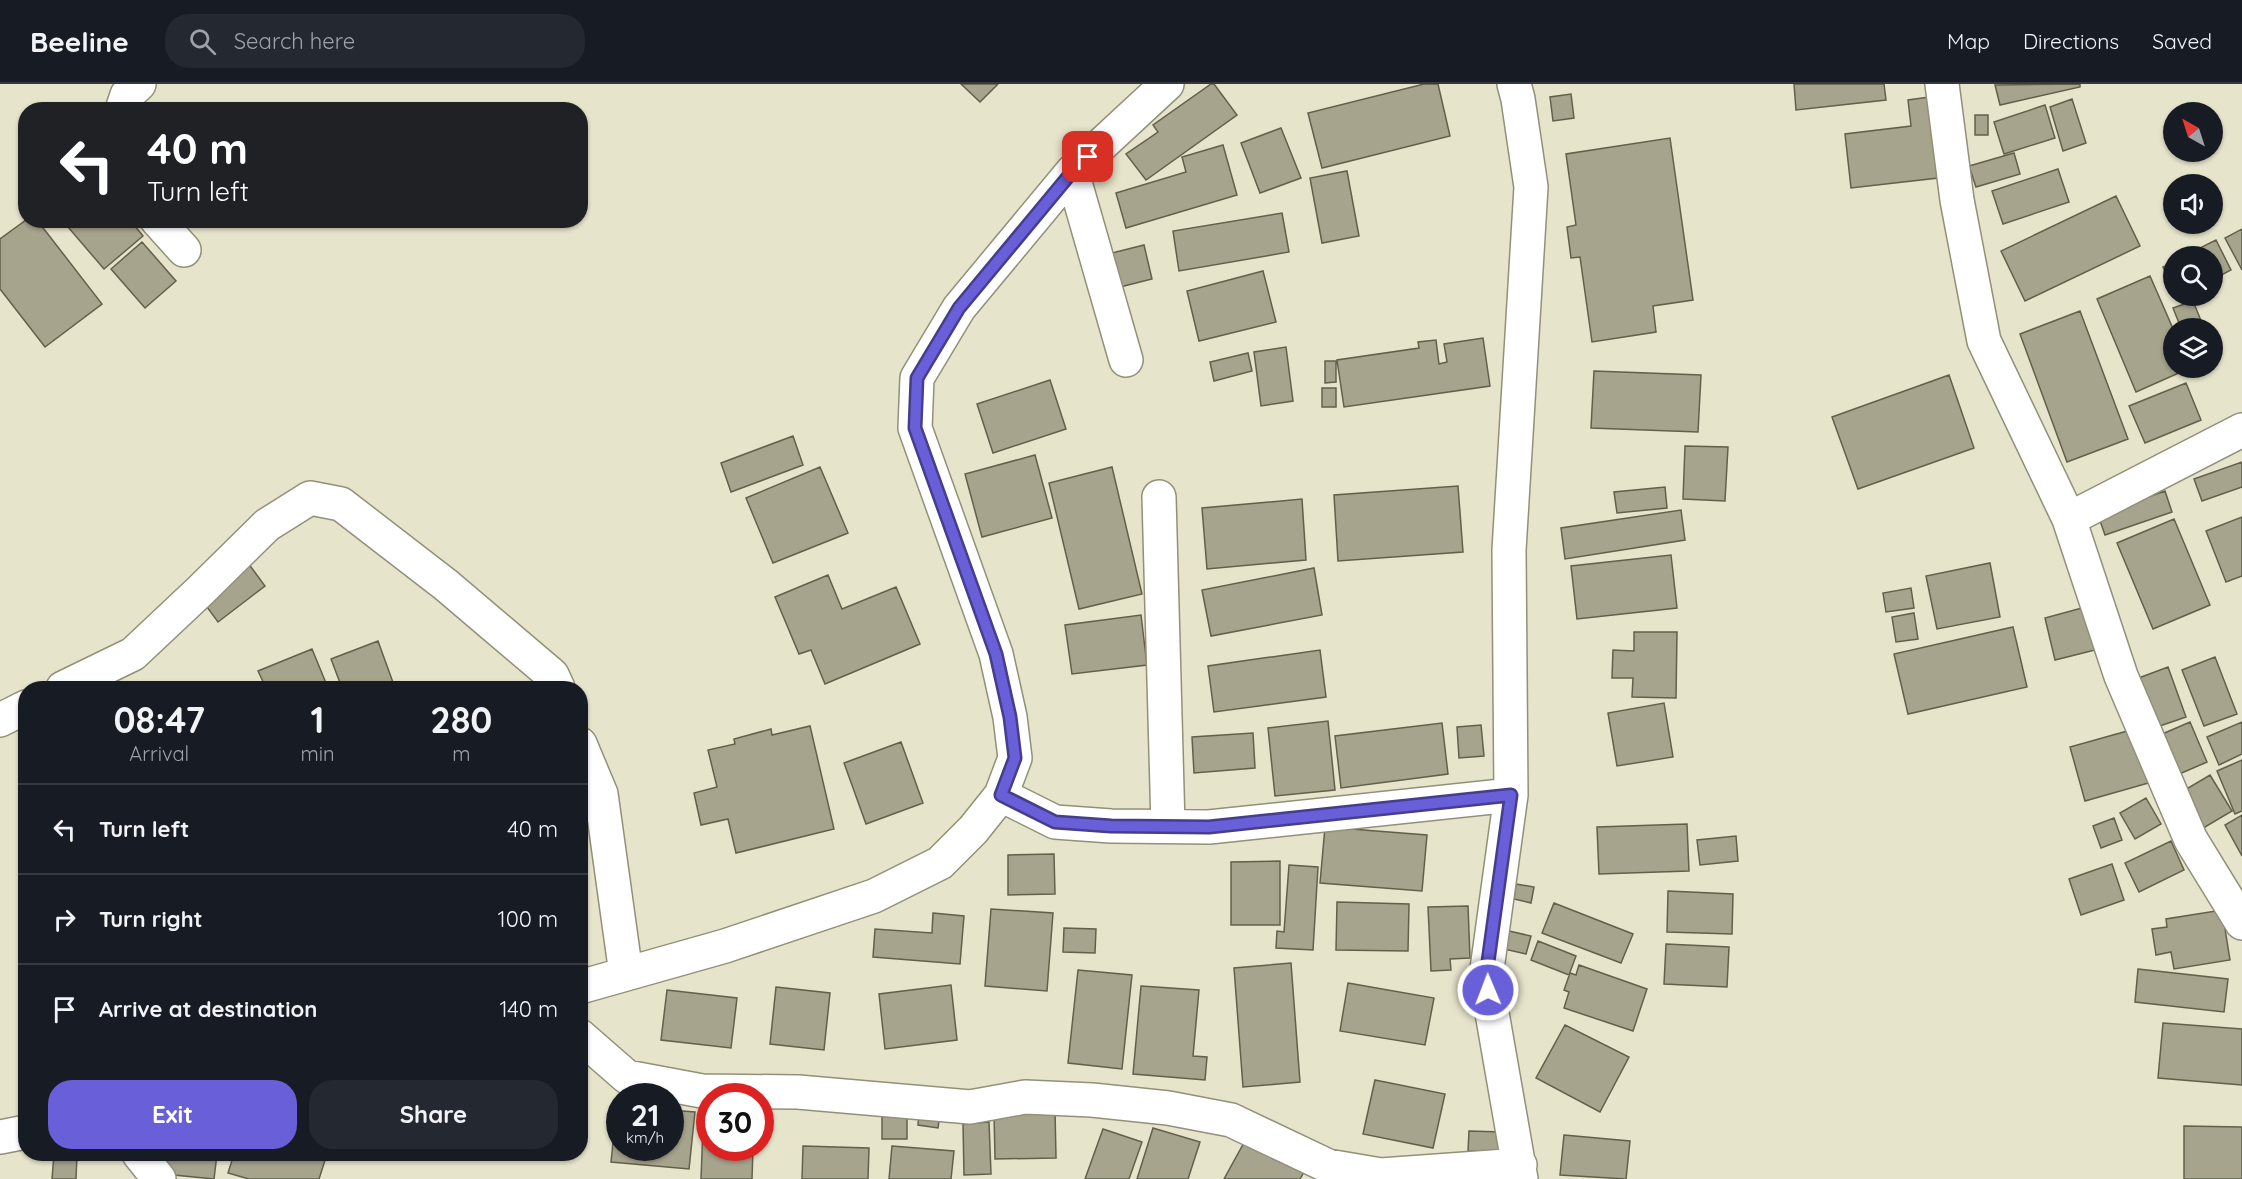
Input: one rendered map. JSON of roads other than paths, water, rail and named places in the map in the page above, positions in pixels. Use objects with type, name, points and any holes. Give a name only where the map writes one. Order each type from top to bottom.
[{"type":"street","points":[[125,102],[128,95],[139,84]]},
{"type":"street","points":[[588,985],[725,946],[874,896],[940,862],[973,830],[1001,795],[1015,758],[1010,717],[996,654],[915,428],[917,378],[959,308],[1072,172],[1167,84]]},
{"type":"street","points":[[588,1043],[627,1077],[702,1091],[798,1092],[970,1107],[1025,1097],[1092,1100],[1168,1108],[1231,1120],[1328,1166],[1382,1175],[1520,1172],[1488,990],[1487,969],[1511,795],[1509,550],[1531,188],[1514,84]]},
{"type":"street","points":[[1942,84],[1957,200],[1984,341],[2069,519],[2121,676],[2191,840],[2242,923]]},
{"type":"street","points":[[1072,172],[1126,360]]},
{"type":"street","points":[[164,228],[184,250]]},
{"type":"street","points":[[2069,519],[2242,430]]},
{"type":"street","points":[[1159,497],[1168,826]]},
{"type":"street","points":[[77,681],[133,654],[267,525],[310,498],[341,504],[446,585],[552,675],[555,681]]},
{"type":"street","points":[[0,720],[18,711]]},
{"type":"street","points":[[588,763],[601,794],[626,974]]},
{"type":"street","points":[[1001,795],[1055,822],[1111,826],[1209,827],[1511,795]]},
{"type":"street","points":[[0,1137],[18,1134]]},
{"type":"street","points":[[145,1161],[159,1179]]}]
